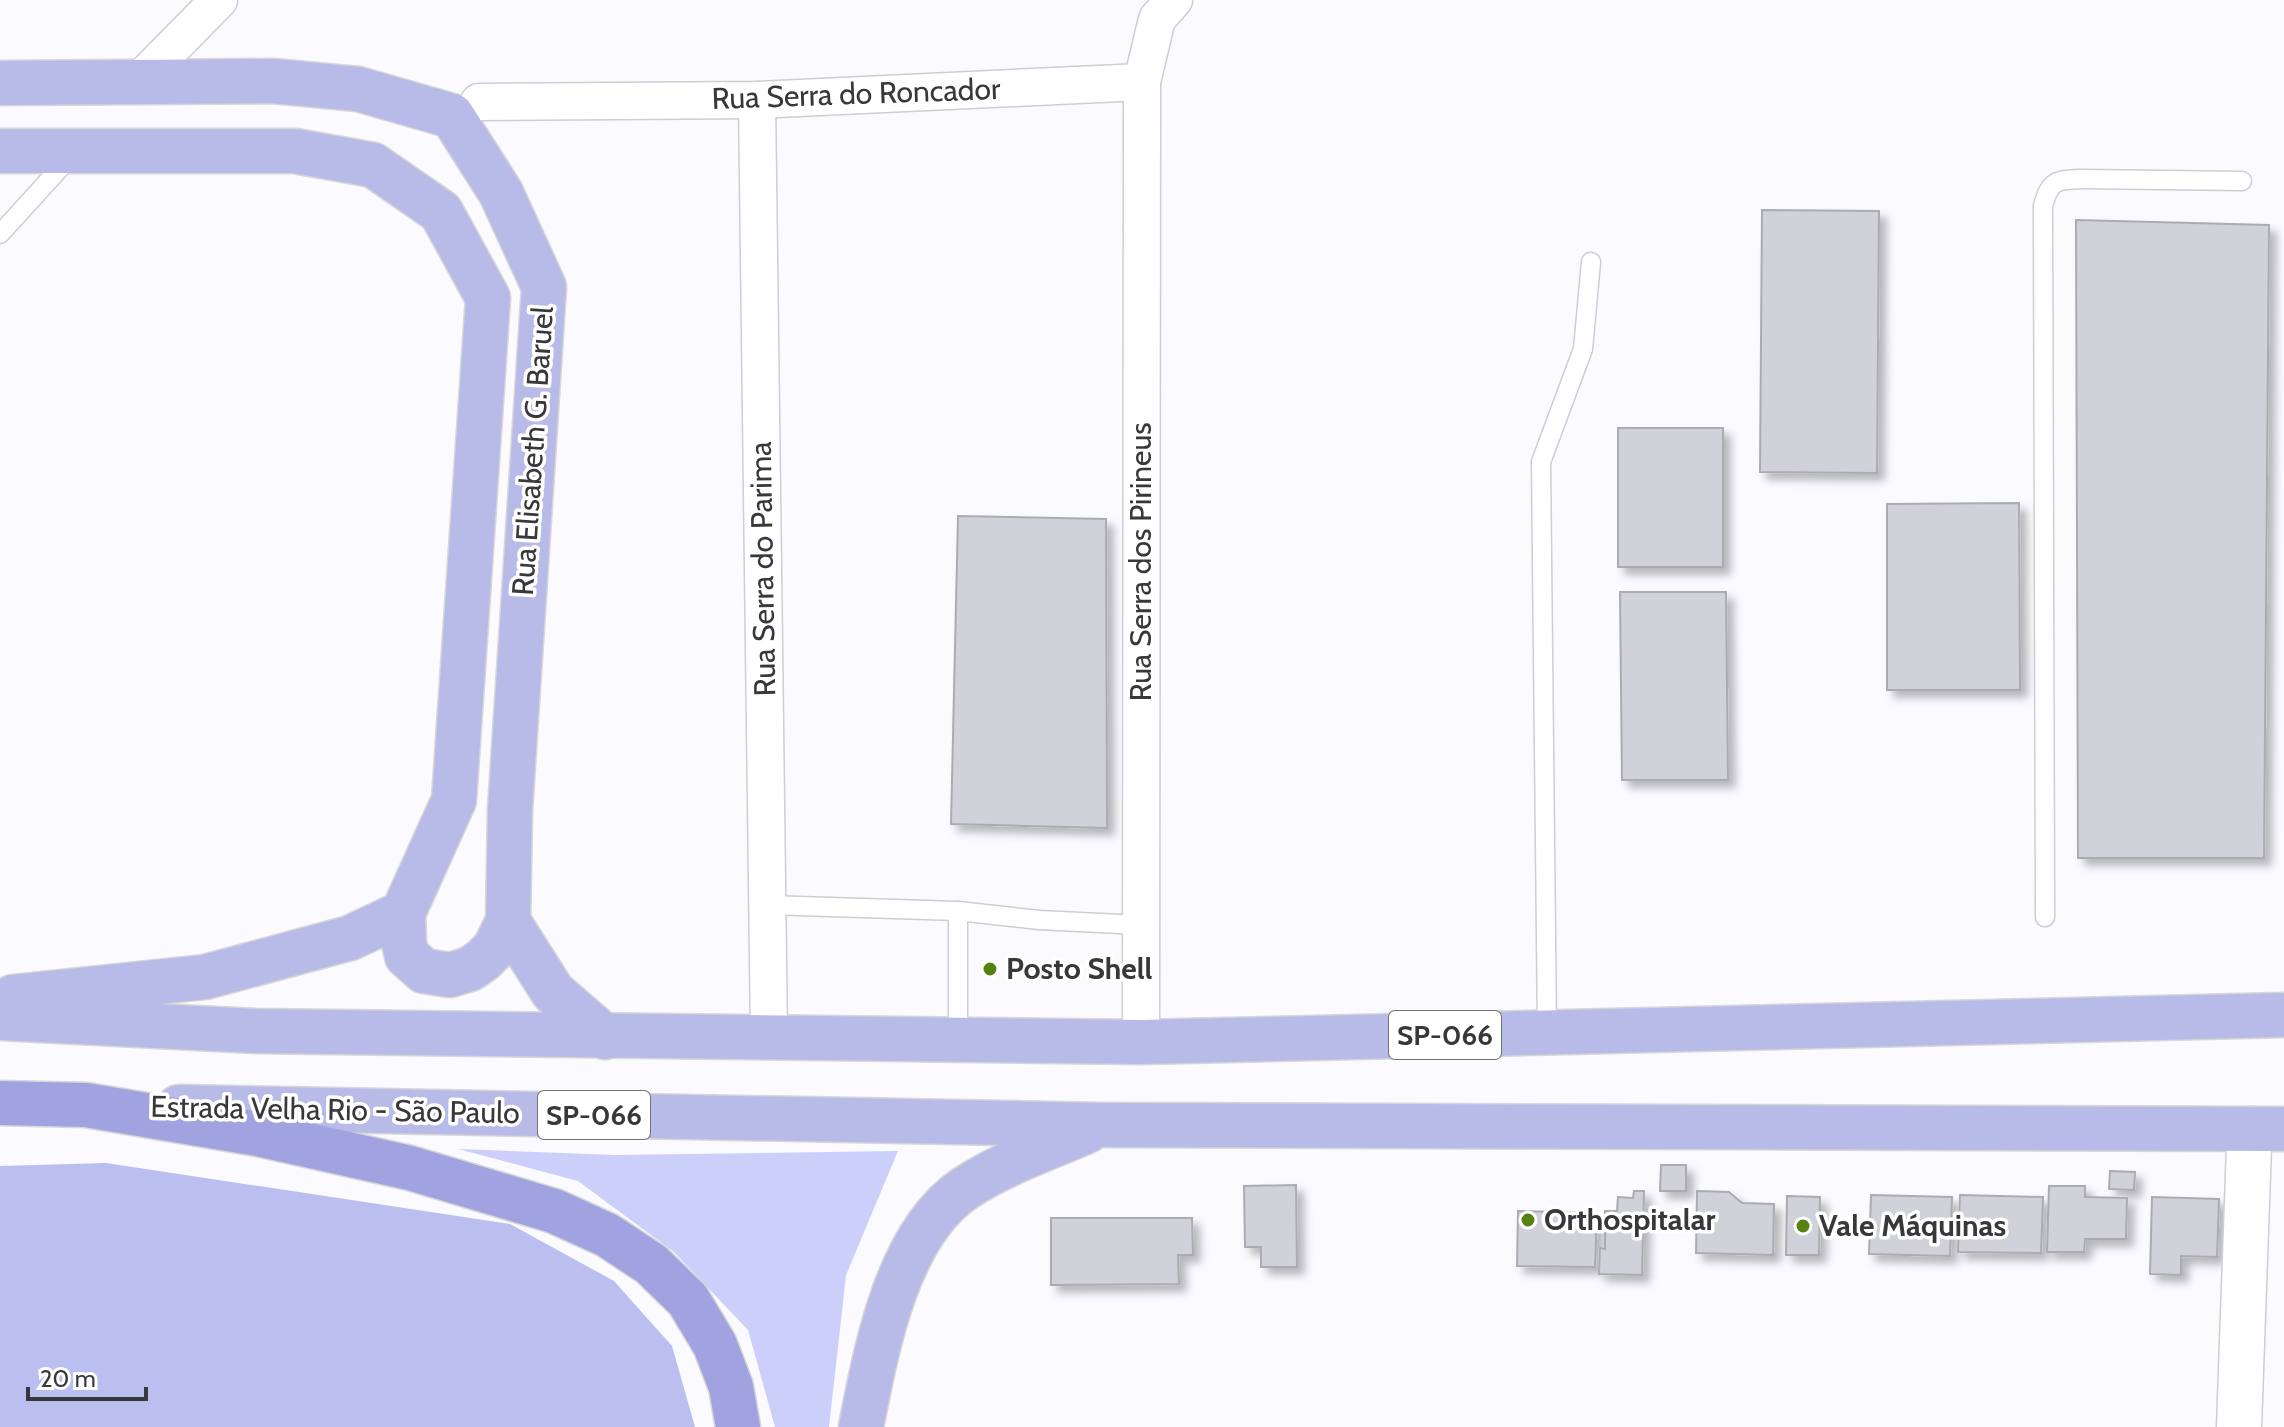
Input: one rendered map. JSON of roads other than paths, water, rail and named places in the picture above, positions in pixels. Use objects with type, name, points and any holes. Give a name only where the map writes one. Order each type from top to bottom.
[{"type":"highway","name":"Estrada Velha Rio - São Paulo","points":[[0,1103],[86,1105]]},
{"type":"highway","points":[[86,1105],[258,1134],[410,1168],[554,1211],[607,1235],[651,1264],[688,1300],[715,1345],[731,1387],[738,1427]]},
{"type":"main road","name":"Rua Elisabeth G. Baruel","points":[[4,79],[137,83],[273,81],[358,89],[452,116],[501,193],[544,287],[510,810],[508,921]]},
{"type":"main road","name":"Rua Elisabeth G. Baruel","points":[[0,151],[295,151],[373,165],[441,212],[488,298],[454,800],[403,913]]},
{"type":"main road","points":[[0,998],[205,977],[350,938],[403,913],[407,956],[424,971],[450,975],[470,969],[483,960],[495,948],[508,921]]},
{"type":"main road","points":[[508,921],[553,992],[605,1037]]},
{"type":"main road","name":"SP-066","points":[[0,1018],[256,1031],[1141,1042],[2284,1015]]},
{"type":"main road","name":"Estrada Velha Rio - São Paulo","points":[[86,1105],[1102,1125]]},
{"type":"main road","points":[[861,1427],[894,1291],[928,1224],[962,1190],[1006,1166],[1102,1125]]},
{"type":"main road","name":"SP-066","points":[[1102,1125],[2268,1129]]},
{"type":"street","points":[[137,83],[219,0]]},
{"type":"street","points":[[1142,82],[1157,19],[1174,0]]},
{"type":"street","name":"Rua Serra do Roncador","points":[[479,102],[757,100],[1142,82]]},
{"type":"street","name":"Rua Serra dos Pirineus","points":[[1141,1042],[1142,82]]},
{"type":"street","name":"Rua Serra do Parima","points":[[757,100],[769,1037]]},
{"type":"street","points":[[2239,1427],[2249,1146],[2268,1129]]},
{"type":"lane","points":[[0,234],[76,150]]},
{"type":"lane","points":[[2045,917],[2043,206],[2047,189],[2058,180],[2082,179],[2242,181]]},
{"type":"lane","points":[[1547,1032],[1541,462],[1583,349],[1591,262]]},
{"type":"lane","points":[[767,905],[958,911],[1039,920],[1141,925]]},
{"type":"lane","points":[[958,911],[958,1040]]},
{"type":"place","name":"Posto Shell","points":[[990,969]]},
{"type":"place","name":"Orthospitalar","points":[[1528,1220]]},
{"type":"place","name":"Vale Máquinas","points":[[1803,1226]]}]
